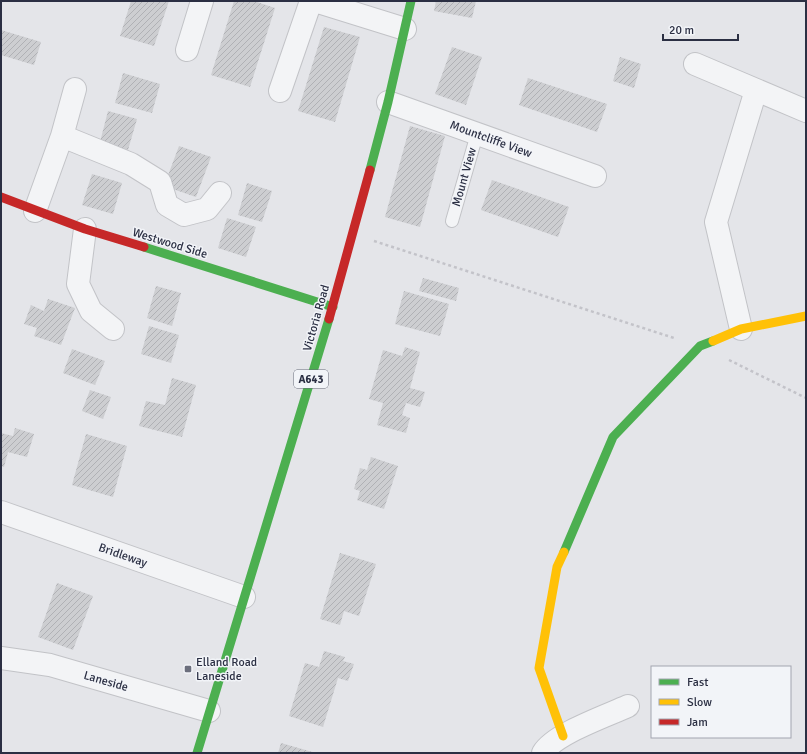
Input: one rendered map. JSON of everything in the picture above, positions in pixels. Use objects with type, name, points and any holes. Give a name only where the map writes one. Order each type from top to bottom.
[{"type":"street","points":[[187,50],[202,1]]},
{"type":"street","points":[[280,91],[310,1]]},
{"type":"street","points":[[315,1],[405,29]]},
{"type":"street","name":"Victoria Road","points":[[197,753],[333,307],[388,102],[411,1]]},
{"type":"street","points":[[695,64],[806,111]]},
{"type":"street","points":[[35,211],[62,136],[75,89]]},
{"type":"street","points":[[741,330],[716,222],[756,90]]},
{"type":"street","name":"Mountcliffe View","points":[[388,102],[595,176]]},
{"type":"street","points":[[62,136],[131,164],[160,182],[167,205],[184,215],[207,209],[220,193]]},
{"type":"street","name":"Westwood Side","points":[[1,197],[85,229],[333,307]]},
{"type":"street","points":[[85,229],[78,284],[91,311],[113,328]]},
{"type":"street","points":[[563,736],[539,668],[557,568],[613,437],[700,346],[741,330],[806,316]]},
{"type":"street","name":"Bridleway","points":[[1,512],[244,597]]},
{"type":"street","name":"Laneside","points":[[1,658],[50,665],[209,711]]},
{"type":"street","points":[[544,753],[547,746],[563,736],[628,706]]},
{"type":"lane","name":"Mount View","points":[[452,221],[477,134]]},
{"type":"path","points":[[353,234],[700,346],[806,398]]},
{"type":"building","points":[[131,1],[169,1],[154,46],[120,36]]},
{"type":"building","points":[[234,1],[254,1],[275,8],[250,87],[211,75]]},
{"type":"building","points":[[436,1],[476,1],[472,18],[434,11]]},
{"type":"building","points":[[324,27],[360,37],[335,122],[298,111]]},
{"type":"building","points":[[1,30],[41,42],[34,65],[1,55]]},
{"type":"building","points":[[452,47],[482,57],[466,105],[435,94]]},
{"type":"building","points":[[620,57],[641,64],[634,88],[613,81]]},
{"type":"building","points":[[123,73],[160,84],[152,113],[115,103]]},
{"type":"building","points":[[528,78],[607,104],[597,132],[519,105]]},
{"type":"building","points":[[108,111],[137,119],[128,150],[100,142]]},
{"type":"building","points":[[410,126],[445,136],[420,227],[385,217]]},
{"type":"building","points":[[179,146],[211,157],[196,197],[164,186]]},
{"type":"building","points":[[92,174],[122,183],[113,214],[82,205]]},
{"type":"building","points":[[492,180],[569,207],[558,237],[481,210]]},
{"type":"building","points":[[247,183],[272,191],[262,222],[238,215]]},
{"type":"building","points":[[227,218],[256,227],[246,257],[218,248]]},
{"type":"building","points":[[423,278],[459,288],[456,301],[419,291]]},
{"type":"building","points":[[156,286],[181,293],[172,326],[147,318]]},
{"type":"building","points":[[404,291],[449,304],[440,336],[395,324]]},
{"type":"building","points":[[48,299],[75,308],[61,345],[34,336],[37,328],[24,324],[31,305],[44,311]]},
{"type":"building","points":[[149,326],[179,335],[171,363],[141,354]]},
{"type":"building","points":[[405,347],[420,352],[410,388],[425,392],[420,407],[406,403],[402,415],[410,418],[406,433],[377,425],[383,403],[369,399],[383,350],[402,356]]},
{"type":"building","points":[[72,349],[105,361],[95,385],[63,373]]},
{"type":"building","points":[[172,378],[196,385],[182,437],[139,426],[146,401],[165,405]]},
{"type":"building","points":[[90,390],[111,397],[103,419],[82,411]]},
{"type":"building","points":[[15,428],[34,434],[27,457],[8,452],[4,467],[1,466],[1,433],[13,436]]},
{"type":"building","points":[[86,434],[127,446],[113,497],[72,485]]},
{"type":"building","points":[[371,457],[398,466],[384,509],[357,500],[360,491],[354,489],[360,468],[367,470]]},
{"type":"building","points":[[340,553],[376,564],[359,616],[344,611],[340,625],[320,619]]},
{"type":"building","points":[[57,583],[93,596],[73,650],[38,637]]},
{"type":"building","points":[[324,651],[345,657],[343,661],[354,664],[348,681],[338,678],[323,727],[289,716],[305,663],[319,667]]},
{"type":"building","points":[[281,743],[316,753],[278,753]]},
{"type":"traffic: fast","points":[[370,170],[388,102],[411,1]]},
{"type":"traffic: fast","points":[[144,247],[333,307]]},
{"type":"traffic: fast","points":[[197,753],[329,319]]},
{"type":"traffic: fast","points":[[564,552],[613,437],[700,346],[713,341]]},
{"type":"traffic: slow","points":[[713,341],[741,329],[806,316]]},
{"type":"traffic: slow","points":[[563,736],[539,668],[557,567],[564,552]]},
{"type":"traffic: jam","points":[[329,319],[370,170]]},
{"type":"traffic: jam","points":[[1,197],[85,229],[144,247]]},
{"type":"place","name":"Elland Road Laneside","points":[[188,669]]}]
